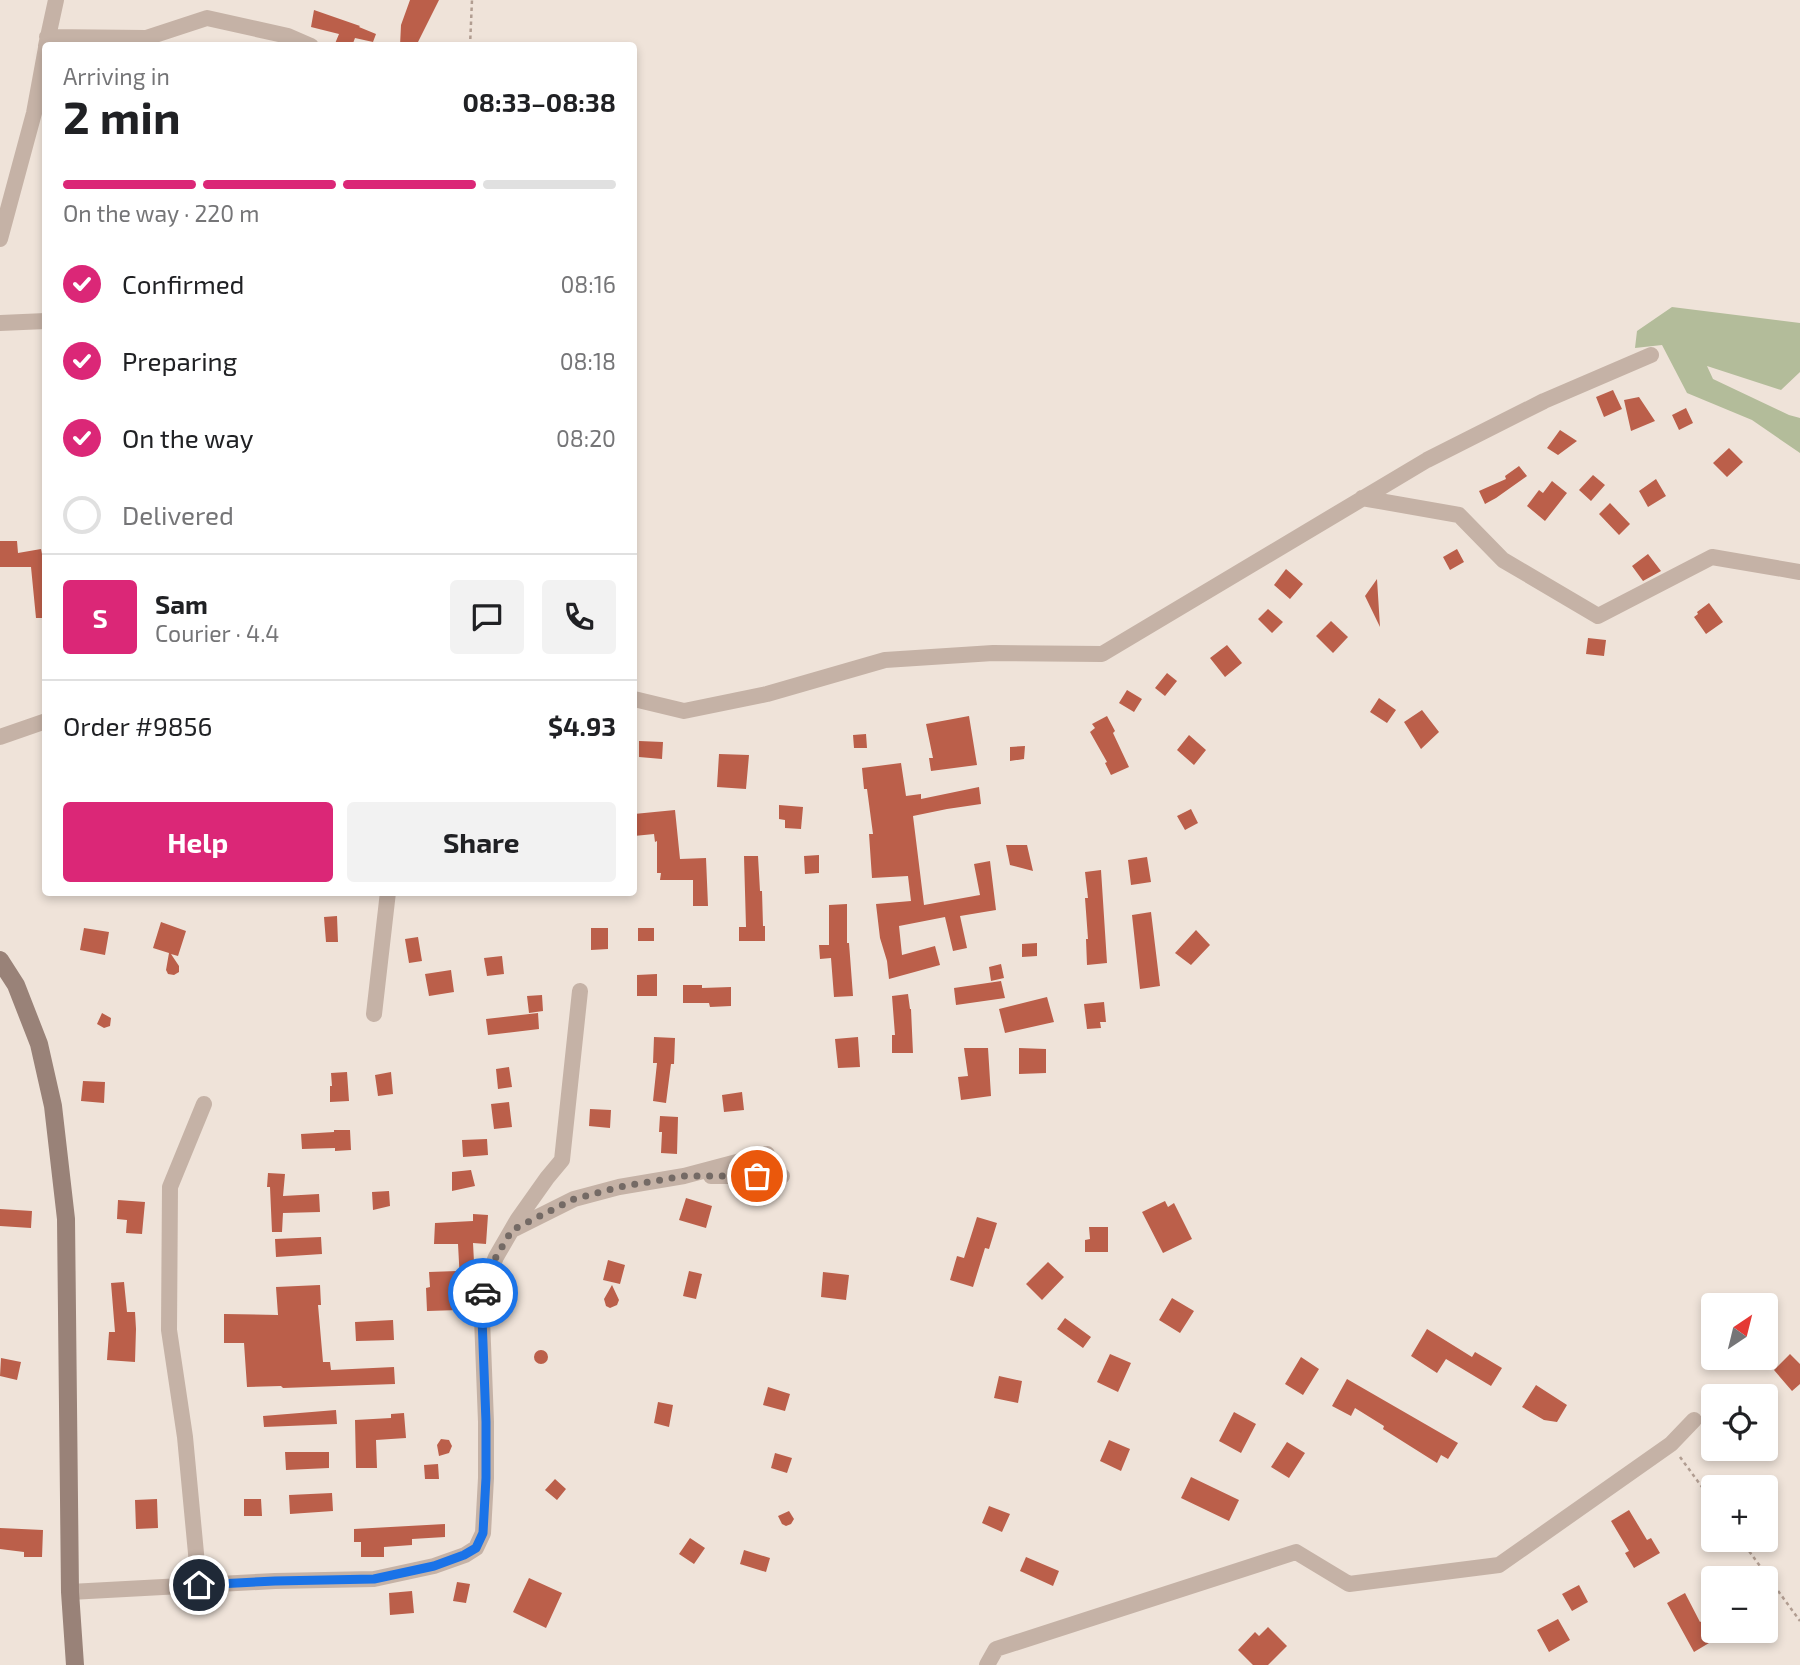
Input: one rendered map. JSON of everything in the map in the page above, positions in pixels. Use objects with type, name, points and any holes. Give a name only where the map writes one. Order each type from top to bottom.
[{"type":"main road","points":[[0,960],[16,985],[39,1044],[53,1107],[66,1219],[70,1592],[75,1665]]},
{"type":"street","points":[[46,42],[56,0]]},
{"type":"street","points":[[66,42],[146,38],[207,18],[288,36],[302,42]]},
{"type":"street","points":[[0,239],[34,113],[42,66]]},
{"type":"street","points":[[0,323],[42,321]]},
{"type":"street","points":[[637,700],[684,712],[767,694],[886,660],[993,653],[1102,654],[1427,460],[1544,401],[1651,355]]},
{"type":"street","points":[[1362,498],[1459,515],[1503,560],[1598,616],[1712,557],[1800,572]]},
{"type":"street","points":[[0,737],[42,721]]},
{"type":"street","points":[[374,1014],[388,896]]},
{"type":"street","points":[[70,1592],[275,1581],[374,1579],[434,1566],[476,1548],[483,1533],[486,1478],[482,1302],[485,1284],[496,1257],[512,1230],[562,1160],[580,991]]},
{"type":"street","points":[[199,1585],[185,1437],[169,1330],[170,1187],[204,1104]]},
{"type":"street","points":[[512,1230],[574,1199],[619,1187],[684,1176],[767,1154]]},
{"type":"street","points":[[684,1176],[782,1176]]},
{"type":"street","points":[[987,1665],[996,1649],[1296,1552],[1349,1584],[1499,1564],[1671,1444],[1694,1420]]},
{"type":"path","points":[[470,42],[472,0]]},
{"type":"path","points":[[1671,1444],[1701,1485]]},
{"type":"path","points":[[1750,1552],[1800,1621]]},
{"type":"green space","points":[[1672,307],[1800,323],[1800,372],[1781,390],[1707,366],[1713,379],[1800,418],[1800,453],[1752,420],[1687,393],[1662,345],[1635,348],[1637,331]]},
{"type":"building","points":[[410,0],[439,0],[418,42],[400,42],[401,25]]},
{"type":"building","points":[[314,10],[376,34],[373,42],[355,38],[354,42],[336,42],[339,34],[311,27]]},
{"type":"building","points":[[1613,390],[1622,409],[1604,417],[1596,397]]},
{"type":"building","points":[[1639,397],[1655,421],[1631,431],[1624,400]]},
{"type":"building","points":[[1686,408],[1693,423],[1679,430],[1672,415]]},
{"type":"building","points":[[1560,430],[1577,441],[1558,455],[1547,448]]},
{"type":"building","points":[[1729,448],[1743,462],[1727,477],[1713,463]]},
{"type":"building","points":[[1519,466],[1527,476],[1485,504],[1479,491],[1506,479],[1505,476]]},
{"type":"building","points":[[1593,475],[1605,485],[1591,501],[1579,490]]},
{"type":"building","points":[[1656,479],[1666,496],[1648,507],[1639,491]]},
{"type":"building","points":[[1552,481],[1567,493],[1545,521],[1527,506],[1539,490],[1543,493]]},
{"type":"building","points":[[1610,503],[1630,524],[1619,535],[1599,514]]},
{"type":"building","points":[[0,541],[17,541],[18,553],[41,549],[42,618],[36,618],[31,567],[0,567]]},
{"type":"building","points":[[1457,549],[1464,562],[1450,570],[1443,557]]},
{"type":"building","points":[[1648,554],[1661,571],[1643,581],[1632,566]]},
{"type":"building","points":[[1286,569],[1303,584],[1290,599],[1274,585]]},
{"type":"building","points":[[1377,579],[1380,627],[1365,596]]},
{"type":"building","points":[[1709,603],[1723,622],[1706,634],[1694,617]]},
{"type":"building","points":[[1268,609],[1283,622],[1272,633],[1258,619]]},
{"type":"building","points":[[1331,621],[1348,637],[1333,653],[1316,636]]},
{"type":"building","points":[[1588,638],[1606,640],[1604,656],[1586,654]]},
{"type":"building","points":[[1227,645],[1242,663],[1225,677],[1210,658]]},
{"type":"building","points":[[1167,673],[1177,681],[1165,696],[1155,688]]},
{"type":"building","points":[[1127,690],[1142,699],[1134,712],[1119,703]]},
{"type":"building","points":[[1379,698],[1396,710],[1387,723],[1370,712]]},
{"type":"building","points":[[1422,710],[1439,732],[1421,749],[1404,722]]},
{"type":"building","points":[[969,716],[977,765],[931,771],[929,758],[933,758],[926,724]]},
{"type":"building","points":[[1107,716],[1129,767],[1111,775],[1105,763],[1107,762],[1090,732],[1095,728],[1092,724]]},
{"type":"building","points":[[866,734],[867,748],[854,748],[853,735]]},
{"type":"building","points":[[1189,735],[1206,750],[1194,765],[1177,750]]},
{"type":"building","points":[[639,741],[663,742],[662,759],[639,757]]},
{"type":"building","points":[[1025,746],[1024,759],[1010,761],[1010,747]]},
{"type":"building","points":[[719,754],[749,755],[746,789],[717,787]]},
{"type":"building","points":[[901,763],[906,796],[921,794],[921,799],[979,787],[981,804],[913,816],[924,905],[980,895],[974,864],[990,861],[996,910],[960,916],[967,948],[953,951],[945,917],[899,926],[902,955],[935,946],[940,965],[889,979],[876,904],[911,901],[908,876],[872,878],[869,834],[873,834],[862,768]]},
{"type":"building","points":[[779,805],[803,807],[801,829],[785,828],[785,820],[779,819]]},
{"type":"building","points":[[1191,809],[1198,823],[1185,830],[1177,816]]},
{"type":"building","points":[[675,810],[680,859],[706,858],[708,906],[693,906],[693,880],[660,880],[661,873],[657,873],[657,841],[655,842],[654,834],[637,836],[637,814]]},
{"type":"building","points":[[1006,845],[1027,845],[1033,871],[1010,865]]},
{"type":"building","points":[[819,855],[819,873],[805,874],[804,856]]},
{"type":"building","points":[[744,856],[758,856],[765,941],[739,941],[739,927],[746,927]]},
{"type":"building","points":[[1147,857],[1151,882],[1131,885],[1128,860]]},
{"type":"building","points":[[1101,870],[1107,963],[1087,965],[1085,898],[1088,898],[1085,872]]},
{"type":"building","points":[[847,904],[847,943],[853,996],[834,997],[831,958],[820,959],[819,945],[829,945],[829,905]]},
{"type":"building","points":[[1151,912],[1160,986],[1140,989],[1132,915]]},
{"type":"building","points":[[337,916],[338,942],[326,942],[324,917]]},
{"type":"building","points":[[161,922],[186,931],[178,956],[171,954],[179,966],[179,972],[174,975],[168,974],[166,970],[169,953],[153,948]]},
{"type":"building","points":[[84,928],[109,932],[105,955],[80,950]]},
{"type":"building","points":[[591,928],[608,928],[608,949],[591,950]]},
{"type":"building","points":[[638,928],[654,928],[654,941],[638,941]]},
{"type":"building","points":[[1196,930],[1210,945],[1191,965],[1175,953]]},
{"type":"building","points":[[418,937],[422,961],[409,963],[405,939]]},
{"type":"building","points":[[1037,943],[1037,956],[1022,957],[1022,944]]},
{"type":"building","points":[[502,956],[504,974],[487,976],[484,958]]},
{"type":"building","points":[[1001,964],[1004,978],[991,981],[989,967]]},
{"type":"building","points":[[451,970],[454,992],[429,996],[425,974]]},
{"type":"building","points":[[657,974],[657,996],[637,996],[637,975]]},
{"type":"building","points":[[1001,981],[1005,998],[956,1005],[954,988]]},
{"type":"building","points":[[683,985],[702,985],[702,988],[731,987],[731,1006],[710,1007],[709,1003],[683,1003]]},
{"type":"building","points":[[908,994],[913,1053],[892,1053],[892,1035],[895,1035],[892,996]]},
{"type":"building","points":[[542,995],[543,1011],[529,1013],[527,996]]},
{"type":"building","points":[[1047,997],[1054,1022],[1005,1033],[999,1009]]},
{"type":"building","points":[[1104,1002],[1106,1022],[1100,1022],[1101,1028],[1087,1029],[1084,1004]]},
{"type":"building","points":[[102,1013],[111,1018],[110,1026],[104,1028],[97,1024]]},
{"type":"building","points":[[538,1013],[539,1029],[488,1035],[486,1019]]},
{"type":"building","points":[[654,1037],[675,1038],[674,1064],[671,1064],[666,1103],[653,1101],[657,1063],[653,1063]]},
{"type":"building","points":[[858,1037],[860,1067],[838,1068],[835,1039]]},
{"type":"building","points":[[964,1048],[988,1048],[991,1096],[961,1100],[958,1077],[968,1076]]},
{"type":"building","points":[[1019,1048],[1046,1049],[1046,1073],[1019,1074]]},
{"type":"building","points":[[509,1067],[512,1087],[498,1089],[496,1069]]},
{"type":"building","points":[[347,1072],[349,1101],[330,1102],[331,1073]]},
{"type":"building","points":[[391,1072],[393,1094],[378,1096],[375,1075]]},
{"type":"building","points":[[83,1081],[105,1082],[104,1103],[81,1101]]},
{"type":"building","points":[[742,1092],[744,1110],[724,1112],[722,1095]]},
{"type":"building","points":[[509,1102],[512,1127],[494,1129],[491,1104]]},
{"type":"building","points":[[590,1109],[611,1110],[610,1128],[589,1126]]},
{"type":"building","points":[[660,1116],[678,1117],[677,1154],[661,1153]]},
{"type":"building","points":[[350,1130],[351,1150],[302,1149],[301,1134]]},
{"type":"building","points":[[487,1139],[488,1155],[463,1157],[462,1140]]},
{"type":"building","points":[[471,1170],[475,1186],[452,1191],[452,1172]]},
{"type":"building","points":[[268,1173],[285,1174],[283,1196],[319,1194],[320,1212],[283,1213],[282,1232],[272,1232]]},
{"type":"building","points":[[389,1191],[390,1206],[373,1210],[372,1192]]},
{"type":"building","points":[[686,1198],[712,1206],[706,1228],[679,1220]]},
{"type":"building","points":[[118,1200],[145,1202],[142,1234],[126,1233],[127,1220],[117,1219]]},
{"type":"building","points":[[1165,1201],[1168,1207],[1174,1203],[1192,1239],[1163,1253],[1142,1212]]},
{"type":"building","points":[[0,1209],[32,1211],[31,1228],[0,1226]]},
{"type":"building","points":[[473,1214],[488,1215],[486,1244],[473,1243],[475,1281],[460,1281],[458,1244],[434,1244],[435,1223],[473,1221]]},
{"type":"building","points":[[977,1217],[997,1223],[989,1249],[985,1248],[973,1287],[950,1280],[957,1256],[964,1258]]},
{"type":"building","points":[[1089,1227],[1108,1227],[1108,1252],[1085,1252],[1085,1240],[1090,1239]]},
{"type":"building","points":[[321,1237],[322,1254],[276,1257],[275,1239]]},
{"type":"building","points":[[608,1260],[625,1265],[620,1284],[603,1280]]},
{"type":"building","points":[[1048,1262],[1064,1277],[1042,1300],[1026,1284]]},
{"type":"building","points":[[457,1271],[459,1310],[427,1311],[426,1288],[430,1287],[429,1272]]},
{"type":"building","points":[[689,1271],[702,1274],[696,1299],[683,1296]]},
{"type":"building","points":[[823,1272],[849,1275],[846,1300],[821,1297]]},
{"type":"building","points":[[124,1282],[127,1312],[135,1312],[135,1362],[107,1360],[109,1332],[115,1332],[111,1283]]},
{"type":"building","points":[[320,1285],[321,1305],[318,1305],[323,1362],[330,1362],[331,1370],[394,1367],[395,1384],[247,1387],[244,1343],[224,1343],[224,1314],[278,1315],[276,1287]]},
{"type":"building","points":[[612,1285],[619,1300],[617,1305],[610,1308],[606,1306],[604,1299]]},
{"type":"building","points":[[1172,1298],[1194,1311],[1180,1333],[1159,1320]]},
{"type":"building","points":[[1065,1318],[1091,1337],[1083,1348],[1057,1329]]},
{"type":"building","points":[[393,1320],[394,1340],[356,1341],[355,1322]]},
{"type":"building","points":[[1427,1329],[1472,1357],[1475,1352],[1502,1368],[1491,1386],[1446,1359],[1437,1373],[1411,1356]]},
{"type":"building","points":[[538,1350],[544,1350],[548,1357],[544,1364],[538,1364],[534,1360],[534,1354]]},
{"type":"building","points":[[1110,1354],[1131,1363],[1118,1392],[1097,1382]]},
{"type":"building","points":[[1790,1354],[1800,1364],[1800,1384],[1792,1391],[1774,1370],[1778,1370],[1778,1366]]},
{"type":"building","points":[[1301,1357],[1319,1369],[1303,1395],[1285,1384]]},
{"type":"building","points":[[1,1358],[21,1362],[17,1380],[0,1376]]},
{"type":"building","points":[[999,1376],[1022,1381],[1018,1403],[994,1398]]},
{"type":"building","points":[[1347,1379],[1458,1443],[1448,1459],[1441,1455],[1437,1463],[1355,1408],[1351,1416],[1332,1406]]},
{"type":"building","points":[[1536,1385],[1567,1405],[1557,1422],[1544,1420],[1522,1407]]},
{"type":"building","points":[[768,1387],[790,1394],[785,1411],[763,1405]]},
{"type":"building","points":[[658,1402],[673,1405],[669,1427],[654,1423]]},
{"type":"building","points":[[336,1410],[337,1424],[264,1427],[263,1416]]},
{"type":"building","points":[[1234,1412],[1256,1424],[1241,1453],[1219,1441]]},
{"type":"building","points":[[404,1413],[406,1438],[376,1440],[377,1468],[356,1468],[355,1420],[391,1418],[391,1414]]},
{"type":"building","points":[[441,1439],[449,1440],[452,1446],[449,1453],[439,1456],[437,1445]]},
{"type":"building","points":[[1109,1440],[1130,1449],[1121,1471],[1100,1461]]},
{"type":"building","points":[[1287,1442],[1305,1453],[1289,1478],[1271,1467]]},
{"type":"building","points":[[285,1452],[329,1452],[329,1468],[286,1470]]},
{"type":"building","points":[[775,1453],[792,1458],[787,1473],[771,1468]]},
{"type":"building","points":[[438,1464],[439,1479],[425,1479],[424,1465]]},
{"type":"building","points":[[1191,1477],[1239,1500],[1229,1521],[1181,1498]]},
{"type":"building","points":[[555,1479],[566,1489],[557,1500],[545,1490]]},
{"type":"building","points":[[332,1493],[333,1511],[290,1514],[289,1495]]},
{"type":"building","points":[[157,1499],[158,1528],[136,1529],[135,1500]]},
{"type":"building","points":[[244,1499],[261,1499],[262,1516],[244,1516]]},
{"type":"building","points":[[989,1506],[1010,1514],[1002,1532],[982,1523]]},
{"type":"building","points":[[1629,1510],[1647,1540],[1651,1538],[1660,1553],[1634,1568],[1625,1553],[1629,1551],[1611,1521]]},
{"type":"building","points":[[789,1511],[794,1519],[786,1526],[778,1516]]},
{"type":"building","points":[[445,1524],[445,1537],[412,1539],[412,1545],[384,1547],[384,1557],[361,1557],[361,1542],[354,1542],[354,1529]]},
{"type":"building","points":[[0,1528],[43,1530],[42,1557],[24,1557],[24,1552],[0,1549]]},
{"type":"building","points":[[690,1538],[705,1548],[694,1564],[679,1554]]},
{"type":"building","points":[[744,1550],[770,1558],[766,1572],[740,1564]]},
{"type":"building","points":[[1026,1557],[1059,1571],[1053,1586],[1020,1571]]},
{"type":"building","points":[[529,1578],[562,1593],[546,1628],[513,1612]]},
{"type":"building","points":[[457,1582],[470,1584],[466,1603],[453,1601]]},
{"type":"building","points":[[1579,1585],[1588,1602],[1572,1611],[1562,1594]]},
{"type":"building","points":[[412,1591],[414,1613],[390,1615],[389,1593]]},
{"type":"building","points":[[1685,1593],[1701,1622],[1701,1643],[1709,1643],[1694,1652],[1667,1603]]},
{"type":"building","points":[[1558,1619],[1570,1640],[1549,1652],[1537,1630]]},
{"type":"building","points":[[1268,1627],[1287,1646],[1268,1665],[1253,1665],[1238,1650],[1255,1632],[1259,1636]]},
{"type":"way so far","points":[[483,1293],[496,1257],[512,1230],[574,1199],[619,1187],[684,1176],[757,1176]]},
{"type":"route","points":[[199,1585],[374,1579],[434,1566],[476,1548],[483,1533],[486,1478],[483,1293]]}]
